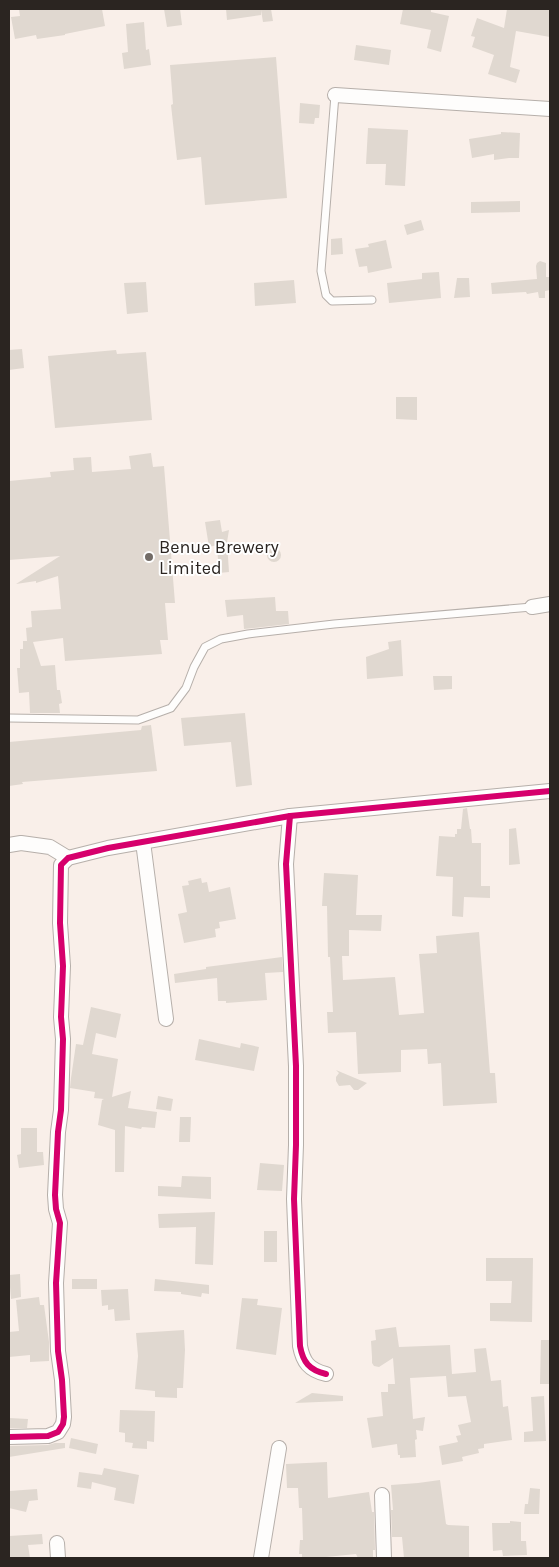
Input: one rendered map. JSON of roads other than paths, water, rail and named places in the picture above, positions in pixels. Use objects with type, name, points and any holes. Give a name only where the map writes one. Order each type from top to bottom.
[{"type":"street","points":[[335,95],[550,109]]},
{"type":"street","points":[[532,607],[550,604]]},
{"type":"street","points":[[9,1437],[48,1436],[58,1432],[64,1418],[58,1351],[56,1283],[60,1223],[55,1195],[61,1110],[63,1039],[64,966],[60,923],[61,865],[68,858],[108,848],[290,816],[550,791]]},
{"type":"street","points":[[290,816],[286,864],[296,1066],[294,1199],[300,1346],[302,1358],[309,1366],[326,1374]]},
{"type":"street","points":[[143,842],[166,1018]]},
{"type":"street","points":[[9,845],[21,843],[50,846],[68,858]]},
{"type":"street","points":[[261,1558],[279,1448]]},
{"type":"street","points":[[382,1495],[384,1558]]},
{"type":"street","points":[[57,1542],[58,1558]]},
{"type":"lane","points":[[335,95],[321,271],[326,295],[332,302],[372,300]]},
{"type":"lane","points":[[9,718],[138,720],[155,715],[171,708],[186,688],[194,667],[205,647],[221,639],[334,624],[532,607]]},
{"type":"place","name":"Benue Brewery Limited","points":[[149,557]]}]
